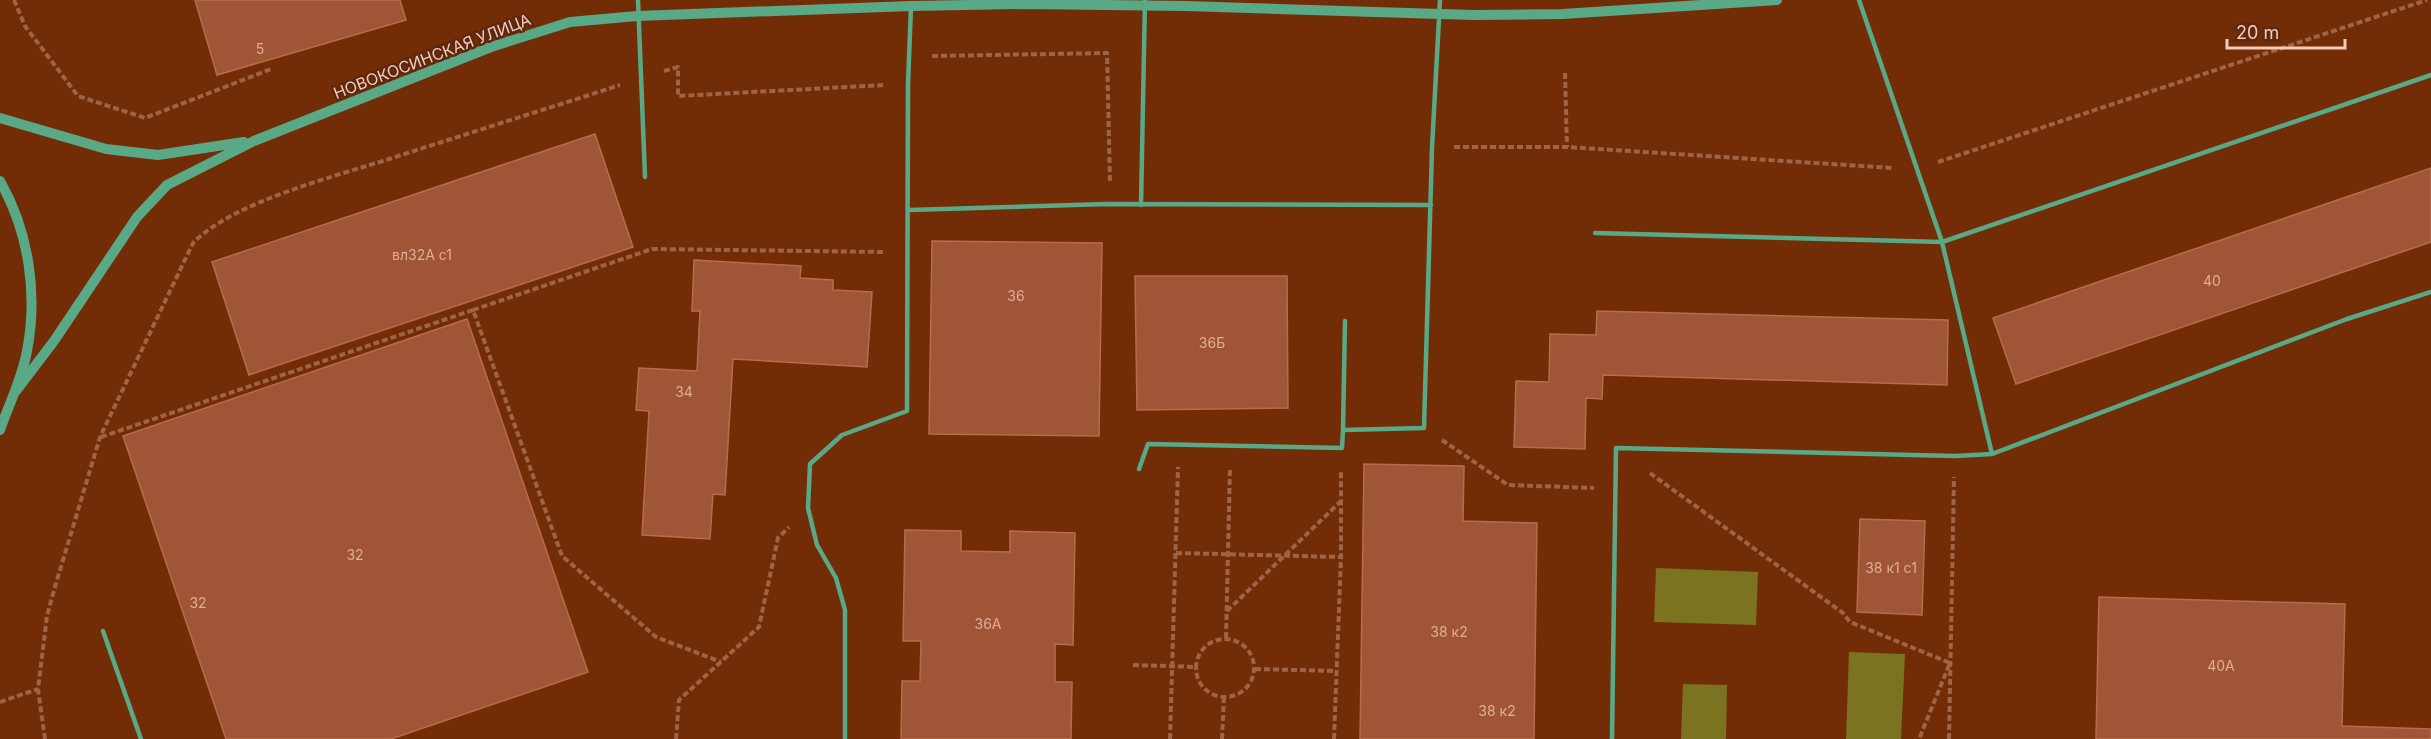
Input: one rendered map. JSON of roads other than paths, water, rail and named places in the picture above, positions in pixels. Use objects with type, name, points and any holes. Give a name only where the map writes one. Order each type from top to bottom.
[{"type":"street","name":"НОВОКОСИНСКАЯ УЛИЦА","points":[[254,141],[491,47],[570,22],[637,16],[911,6],[1145,2],[1440,15],[1563,14],[1777,0]]},
{"type":"street","points":[[0,118],[106,149],[158,155],[254,141]]},
{"type":"street","points":[[16,391],[54,341],[136,217],[167,185],[254,141]]},
{"type":"street","points":[[0,171],[22,230],[31,275],[32,312],[27,352],[16,391],[0,430]]},
{"type":"street","points":[[0,181],[7,193]]},
{"type":"lane","points":[[638,0],[645,177]]},
{"type":"lane","points":[[1342,430],[1424,428],[1432,148],[1440,0]]},
{"type":"lane","points":[[1859,0],[1942,243],[1992,454]]},
{"type":"lane","points":[[1142,205],[1145,2]]},
{"type":"lane","points":[[844,739],[844,610],[836,578],[817,545],[808,508],[810,464],[842,435],[907,411],[908,57],[911,6]]},
{"type":"lane","points":[[1595,233],[1942,243],[2431,75]]},
{"type":"lane","points":[[909,210],[1110,205],[1431,205]]},
{"type":"lane","points":[[1612,739],[1616,448],[1955,456],[1992,454],[2347,320],[2431,292]]},
{"type":"lane","points":[[1139,470],[1148,444],[1342,448],[1345,321]]},
{"type":"lane","points":[[103,632],[141,739]]}]
